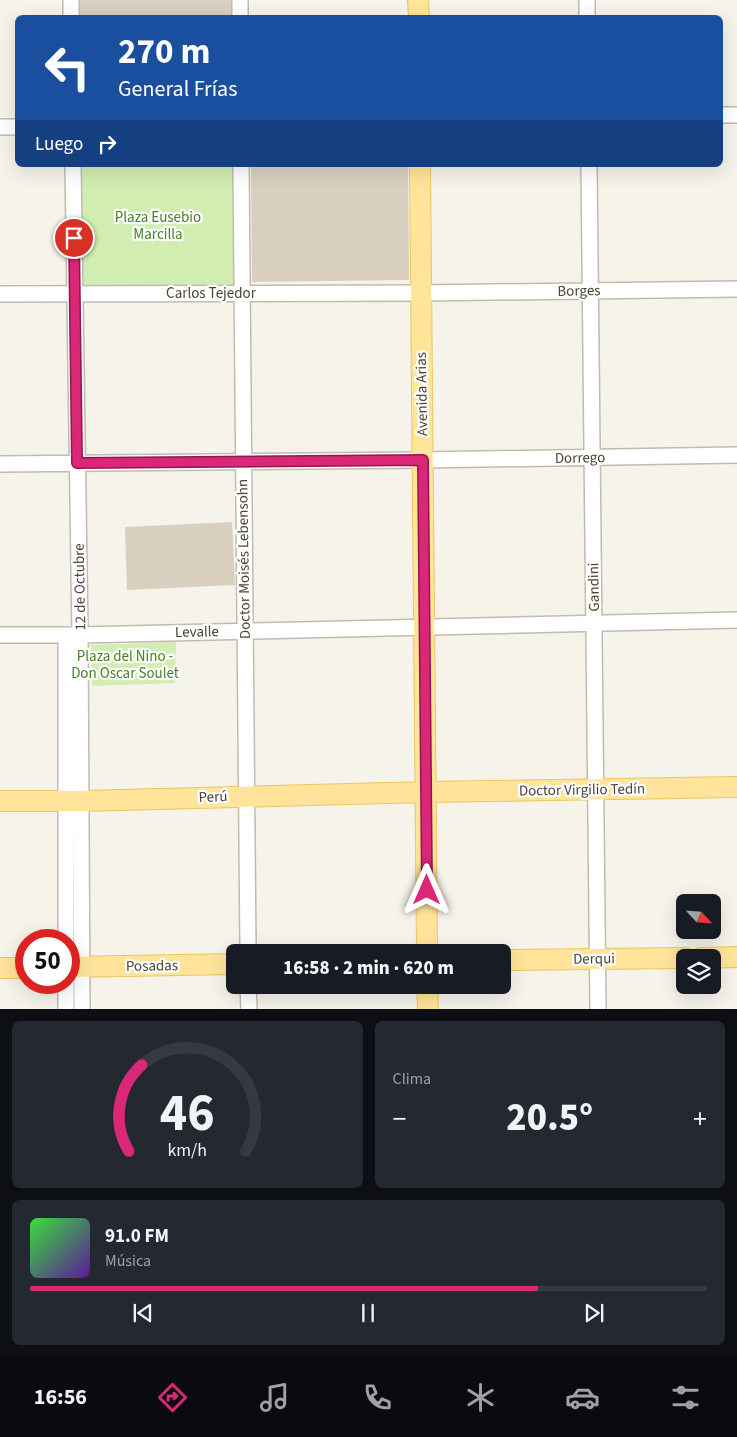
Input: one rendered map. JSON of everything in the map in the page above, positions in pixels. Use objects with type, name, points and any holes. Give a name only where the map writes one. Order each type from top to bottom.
[{"type":"main road","points":[[418,0],[418,15]]},
{"type":"main road","name":"Avenida Arias","points":[[420,167],[427,944]]},
{"type":"main road","name":"Doctor Virgilio Tedín","points":[[426,792],[737,787]]},
{"type":"main road","name":"Perú","points":[[0,801],[74,801],[426,792]]},
{"type":"main road","points":[[721,957],[737,957]]},
{"type":"main road","name":"Derqui","points":[[511,960],[676,958]]},
{"type":"main road","name":"Posadas","points":[[80,967],[226,964]]},
{"type":"main road","points":[[0,968],[15,968]]},
{"type":"main road","points":[[427,994],[428,1009]]},
{"type":"street","points":[[71,0],[71,15]]},
{"type":"street","points":[[240,0],[240,15]]},
{"type":"street","points":[[587,0],[588,15]]},
{"type":"street","points":[[723,115],[737,115]]},
{"type":"street","points":[[0,127],[15,127]]},
{"type":"street","name":"12 de Octubre","points":[[73,167],[77,463],[73,635],[75,929]]},
{"type":"street","name":"Doctor Moisés Lebensohn","points":[[241,167],[248,944]]},
{"type":"street","name":"Gandini","points":[[589,167],[598,1009]]},
{"type":"street","name":"Borges","points":[[421,293],[737,289]]},
{"type":"street","name":"Carlos Tejedor","points":[[0,294],[421,293]]},
{"type":"street","name":"Dorrego","points":[[0,464],[737,455]]},
{"type":"street","name":"Levalle","points":[[0,635],[737,620]]},
{"type":"street","name":"12 de Octubre","points":[[67,929],[74,801]]},
{"type":"street","points":[[66,994],[66,1009]]},
{"type":"street","name":"12 de Octubre","points":[[79,994],[82,1009]]},
{"type":"street","points":[[248,994],[249,1009]]},
{"type":"green space","name":"Plaza Eusebio Marcilla","points":[[79,167],[236,167],[237,285],[79,286]]},
{"type":"green space","name":"Plaza del Nino - Don Oscar Soulet","points":[[176,642],[175,683],[92,686],[91,645]]},
{"type":"building","points":[[80,0],[231,0],[231,15],[80,15]]},
{"type":"building","points":[[251,167],[408,167],[409,280],[252,282]]},
{"type":"building","points":[[232,522],[235,585],[127,590],[125,527]]},
{"type":"route","points":[[74,238],[77,463],[423,460],[427,890]]}]
